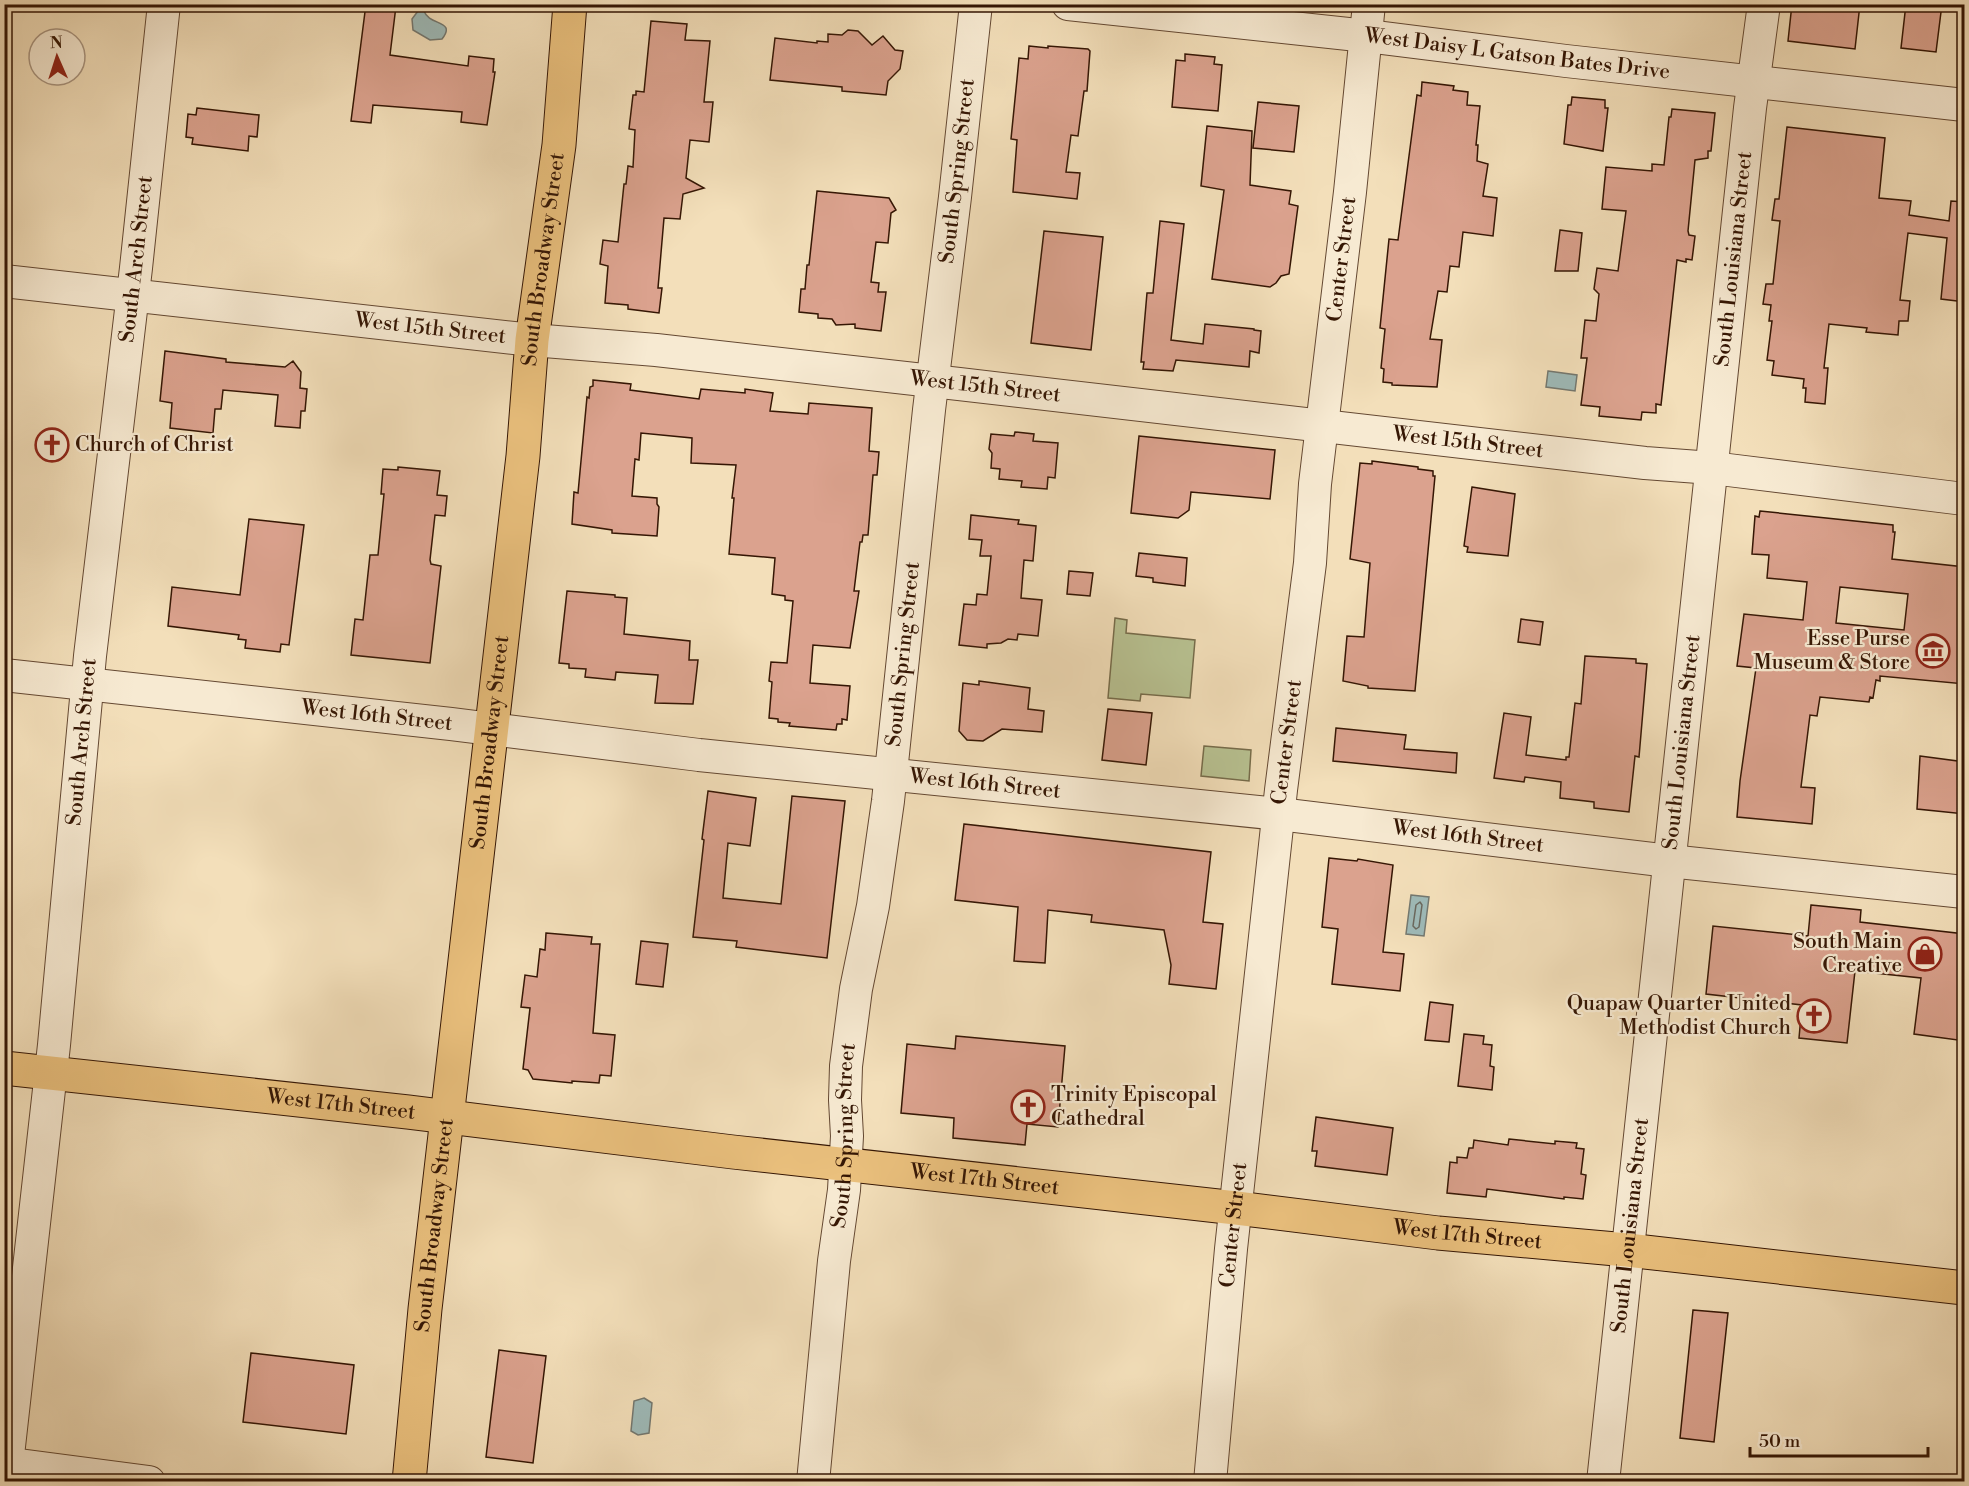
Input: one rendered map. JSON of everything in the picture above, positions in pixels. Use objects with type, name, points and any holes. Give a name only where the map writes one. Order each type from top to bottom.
[{"type":"main road","name":"South Broadway Street","points":[[409,1482],[425,1309],[523,456],[532,340],[559,146],[570,4]]},
{"type":"main road","name":"West 17th Street","points":[[4,1068],[448,1116],[733,1152],[1465,1236],[1627,1250],[1965,1288]]},
{"type":"street","name":"South Arch Street","points":[[6,1470],[50,1074],[88,684],[164,4]]},
{"type":"street","name":"South Spring Street","points":[[813,1482],[834,1261],[844,1190],[847,1136],[846,1066],[856,988],[873,906],[891,773],[916,530],[976,4]]},
{"type":"street","name":"West Daisy L Gatson Bates Drive","points":[[1068,4],[1965,105]]},
{"type":"street","name":"Center Street","points":[[1209,1482],[1236,1208],[1279,814],[1310,563],[1315,484],[1370,4]]},
{"type":"street","name":"South Louisiana Street","points":[[1603,1482],[1764,4]]},
{"type":"street","name":"West 15th Street","points":[[4,281],[532,340],[656,351],[1645,464],[1712,468],[1965,499]]},
{"type":"street","name":"West 16th Street","points":[[4,675],[491,729],[699,755],[1279,814],[1669,861],[1965,892]]},
{"type":"street","points":[[6,1470],[149,1482]]},
{"type":"green space","points":[[1115,618],[1127,620],[1126,633],[1195,640],[1190,698],[1141,694],[1140,701],[1108,698]]},
{"type":"green space","points":[[1204,746],[1251,750],[1249,781],[1201,776]]},
{"type":"water","points":[[418,11],[424,11],[431,19],[444,26],[446,33],[442,39],[430,40],[413,30],[412,19]]},
{"type":"water","points":[[1548,371],[1577,375],[1575,391],[1546,387]]},
{"type":"water","points":[[1411,895],[1429,897],[1424,936],[1406,934]]},
{"type":"water","points":[[644,1398],[652,1403],[649,1433],[638,1435],[631,1431],[634,1401]]},
{"type":"building","points":[[366,4],[396,6],[390,55],[468,66],[469,56],[494,59],[493,72],[495,72],[487,125],[461,122],[462,112],[373,105],[371,123],[351,121]]},
{"type":"building","points":[[1792,4],[1860,4],[1855,49],[1788,41]]},
{"type":"building","points":[[1906,4],[1942,4],[1936,52],[1901,48]]},
{"type":"building","points":[[651,21],[687,24],[685,40],[710,41],[704,102],[713,102],[709,142],[690,140],[686,178],[704,188],[683,194],[680,219],[664,218],[658,288],[662,288],[659,313],[628,309],[628,305],[605,303],[608,266],[600,264],[603,240],[618,242],[624,184],[626,184],[628,166],[633,167],[635,130],[629,129],[633,95],[636,95],[636,91],[644,92]]},
{"type":"building","points":[[848,30],[858,31],[872,45],[883,36],[895,50],[903,51],[900,69],[888,81],[886,95],[842,91],[842,87],[770,80],[775,38],[817,43],[817,41],[828,42],[828,34],[842,35]]},
{"type":"building","points":[[1029,46],[1088,49],[1090,51],[1087,91],[1084,91],[1078,136],[1071,135],[1066,172],[1080,173],[1077,199],[1013,192],[1017,140],[1011,139],[1019,58],[1028,59]]},
{"type":"building","points":[[1185,54],[1215,57],[1214,64],[1222,65],[1218,111],[1172,107],[1176,60],[1185,61]]},
{"type":"building","points":[[1422,82],[1454,86],[1453,90],[1468,92],[1467,105],[1480,106],[1476,145],[1478,145],[1477,161],[1488,164],[1483,196],[1497,198],[1493,236],[1463,232],[1459,267],[1450,266],[1447,292],[1438,291],[1430,339],[1442,340],[1437,387],[1392,385],[1392,383],[1383,382],[1384,369],[1381,368],[1385,329],[1380,328],[1389,239],[1398,240],[1417,95],[1421,96]]},
{"type":"building","points":[[1572,97],[1605,100],[1605,108],[1608,108],[1603,151],[1564,144],[1568,105],[1571,105]]},
{"type":"building","points":[[1258,102],[1299,106],[1294,152],[1253,148]]},
{"type":"building","points":[[197,108],[259,115],[257,137],[249,136],[248,151],[192,144],[193,138],[186,137],[188,114],[196,115]]},
{"type":"building","points":[[1672,109],[1715,113],[1711,151],[1708,151],[1708,158],[1695,160],[1688,231],[1689,235],[1695,236],[1692,260],[1686,259],[1686,262],[1677,260],[1661,405],[1656,404],[1656,413],[1642,412],[1641,420],[1599,416],[1600,407],[1581,405],[1587,358],[1581,358],[1585,320],[1596,321],[1599,294],[1594,289],[1597,268],[1618,271],[1626,211],[1602,209],[1606,167],[1652,171],[1652,164],[1664,165],[1669,117],[1671,117]]},
{"type":"building","points":[[1207,126],[1252,131],[1250,185],[1291,191],[1289,204],[1298,206],[1289,274],[1281,276],[1270,287],[1212,279],[1224,190],[1201,186]]},
{"type":"building","points":[[1787,127],[1885,138],[1879,198],[1911,201],[1909,215],[1949,221],[1951,201],[1965,202],[1965,302],[1941,299],[1947,238],[1908,233],[1900,300],[1910,301],[1908,321],[1899,321],[1898,335],[1866,332],[1867,328],[1829,324],[1824,368],[1828,368],[1825,404],[1805,402],[1804,379],[1772,375],[1774,361],[1767,360],[1772,321],[1769,321],[1771,305],[1763,304],[1766,284],[1773,284],[1780,221],[1772,220],[1775,199],[1779,199]]},
{"type":"building","points":[[817,191],[889,198],[896,210],[891,213],[888,243],[876,242],[871,282],[879,283],[878,292],[886,292],[881,331],[855,328],[855,324],[836,325],[832,319],[818,318],[818,314],[799,312],[801,289],[805,289],[807,265],[809,265]]},
{"type":"building","points":[[1160,221],[1184,224],[1171,340],[1203,344],[1205,324],[1261,331],[1259,353],[1250,351],[1249,367],[1176,360],[1173,371],[1143,369],[1144,362],[1141,362],[1147,293],[1153,293]]},
{"type":"building","points":[[1560,230],[1582,233],[1578,271],[1555,271]]},
{"type":"building","points":[[1044,231],[1103,237],[1091,350],[1031,343]]},
{"type":"building","points":[[165,351],[226,359],[226,362],[285,367],[293,361],[301,372],[300,388],[307,389],[305,411],[301,411],[300,428],[275,426],[278,395],[223,390],[221,409],[215,409],[213,433],[170,428],[172,403],[160,401]]},
{"type":"building","points":[[593,380],[631,384],[630,390],[699,399],[701,389],[745,393],[745,389],[773,393],[770,411],[808,414],[809,403],[872,408],[869,451],[879,452],[877,475],[873,475],[868,535],[863,535],[862,542],[860,542],[854,591],[859,591],[850,648],[813,645],[810,683],[850,686],[847,720],[842,719],[842,724],[837,724],[836,730],[789,726],[790,723],[778,722],[778,719],[769,718],[771,662],[787,663],[793,601],[785,600],[785,596],[772,594],[775,558],[729,554],[736,465],[691,463],[692,438],[641,433],[639,460],[635,459],[632,496],[657,498],[659,507],[657,536],[612,533],[612,530],[572,524],[574,492],[578,493],[587,397],[589,398]]},
{"type":"building","points":[[1015,432],[1034,434],[1033,441],[1058,443],[1055,478],[1048,477],[1047,489],[1021,487],[1022,481],[999,479],[1000,469],[991,468],[992,453],[989,449],[991,434],[1014,436]]},
{"type":"building","points":[[1139,436],[1275,450],[1270,499],[1191,492],[1189,510],[1178,518],[1131,513]]},
{"type":"building","points":[[1372,461],[1418,467],[1418,469],[1433,471],[1433,476],[1435,476],[1415,691],[1368,688],[1368,686],[1343,681],[1347,636],[1364,637],[1370,563],[1350,559],[1360,463],[1372,464]]},
{"type":"building","points":[[398,467],[440,471],[437,495],[447,496],[445,516],[435,515],[430,560],[431,564],[441,566],[430,663],[351,655],[355,619],[363,620],[370,555],[378,555],[384,494],[381,494],[383,469],[398,470]]},
{"type":"building","points":[[1472,487],[1515,494],[1508,556],[1467,552],[1468,547],[1464,546]]},
{"type":"building","points":[[1760,511],[1893,525],[1893,532],[1895,532],[1892,559],[1965,567],[1965,684],[1880,676],[1880,681],[1876,680],[1873,698],[1870,697],[1869,702],[1820,697],[1817,716],[1810,715],[1801,787],[1815,788],[1812,824],[1737,817],[1756,668],[1737,666],[1744,614],[1803,620],[1807,582],[1767,578],[1769,555],[1752,554],[1755,516],[1759,517]],"holes":[[[1840,587],[1908,594],[1904,630],[1836,623]]]},
{"type":"building","points":[[971,515],[1019,520],[1018,524],[1036,526],[1033,561],[1024,560],[1021,598],[1042,600],[1038,636],[1018,634],[1017,640],[1008,639],[1001,643],[987,644],[987,648],[959,645],[964,604],[976,605],[977,594],[987,595],[991,556],[980,556],[982,540],[969,539]]},
{"type":"building","points":[[249,519],[304,525],[289,645],[281,644],[280,652],[245,648],[246,640],[238,639],[239,635],[168,626],[172,587],[240,595]]},
{"type":"building","points":[[1139,553],[1187,558],[1185,586],[1153,582],[1153,578],[1136,576]]},
{"type":"building","points":[[1069,571],[1093,573],[1090,596],[1067,594]]},
{"type":"building","points":[[567,591],[627,598],[624,634],[690,641],[689,660],[698,660],[693,704],[655,703],[658,675],[616,672],[615,680],[585,677],[586,669],[569,668],[569,664],[559,663]]},
{"type":"building","points":[[1521,619],[1543,622],[1540,645],[1518,642]]},
{"type":"building","points":[[1585,656],[1636,659],[1636,663],[1647,664],[1639,757],[1635,756],[1629,812],[1594,808],[1594,802],[1560,798],[1561,782],[1525,777],[1524,782],[1494,778],[1504,713],[1531,717],[1526,755],[1566,760],[1566,757],[1569,757],[1575,703],[1581,704]]},
{"type":"building","points":[[979,681],[1030,688],[1028,709],[1044,711],[1042,732],[1002,729],[983,741],[967,740],[959,731],[963,683],[979,685]]},
{"type":"building","points":[[1108,709],[1152,713],[1146,765],[1102,760]]},
{"type":"building","points":[[1336,728],[1406,735],[1404,749],[1457,753],[1456,773],[1333,761]]},
{"type":"building","points":[[1920,756],[1965,762],[1965,814],[1917,809]]},
{"type":"building","points":[[708,791],[756,798],[750,846],[728,843],[723,898],[781,904],[792,796],[845,801],[827,958],[736,947],[737,941],[693,937]]},
{"type":"building","points":[[964,824],[1211,852],[1203,922],[1223,924],[1216,989],[1169,984],[1171,965],[1164,930],[1091,922],[1092,915],[1048,910],[1045,963],[1014,961],[1018,907],[955,900]]},
{"type":"building","points":[[1329,858],[1357,861],[1358,859],[1393,865],[1383,952],[1404,954],[1400,991],[1332,984],[1338,929],[1322,927]]},
{"type":"building","points":[[1811,905],[1861,910],[1860,922],[1965,934],[1965,1041],[1914,1034],[1921,978],[1855,971],[1847,1043],[1799,1038],[1802,1005],[1706,994],[1713,926],[1808,936]]},
{"type":"building","points":[[546,933],[592,937],[591,944],[600,944],[593,1033],[615,1035],[611,1076],[600,1075],[599,1083],[533,1079],[528,1070],[523,1069],[530,1008],[521,1007],[525,975],[537,977],[540,949],[545,950]]},
{"type":"building","points":[[641,941],[668,944],[663,987],[636,984]]},
{"type":"building","points":[[1430,1002],[1453,1005],[1449,1042],[1425,1040]]},
{"type":"building","points":[[1464,1034],[1484,1036],[1483,1044],[1492,1045],[1490,1066],[1494,1067],[1492,1090],[1458,1086]]},
{"type":"building","points":[[956,1036],[1065,1046],[1058,1127],[1027,1124],[1025,1145],[953,1138],[954,1118],[901,1113],[907,1044],[955,1049]]},
{"type":"building","points":[[1316,1117],[1393,1128],[1387,1175],[1315,1166],[1317,1151],[1312,1151]]},
{"type":"building","points":[[1509,1139],[1555,1144],[1555,1141],[1577,1143],[1576,1148],[1584,1149],[1581,1174],[1586,1175],[1583,1199],[1564,1197],[1564,1199],[1487,1189],[1486,1197],[1447,1193],[1450,1162],[1457,1163],[1457,1157],[1467,1158],[1469,1148],[1473,1148],[1474,1140],[1508,1145]]},
{"type":"building","points":[[1693,1310],[1728,1313],[1714,1442],[1680,1438]]},
{"type":"building","points":[[499,1350],[546,1356],[533,1463],[486,1457]]},
{"type":"building","points":[[251,1353],[354,1365],[346,1434],[243,1422]]},
{"type":"place","name":"Church of Christ","points":[[52,445]]},
{"type":"place","name":"Esse Purse Museum & Store","points":[[1933,651]]},
{"type":"place","name":"South Main Creative","points":[[1925,954]]},
{"type":"place","name":"Quapaw Quarter United Methodist Church","points":[[1814,1016]]},
{"type":"place","name":"Trinity Episcopal Cathedral","points":[[1028,1107]]}]
